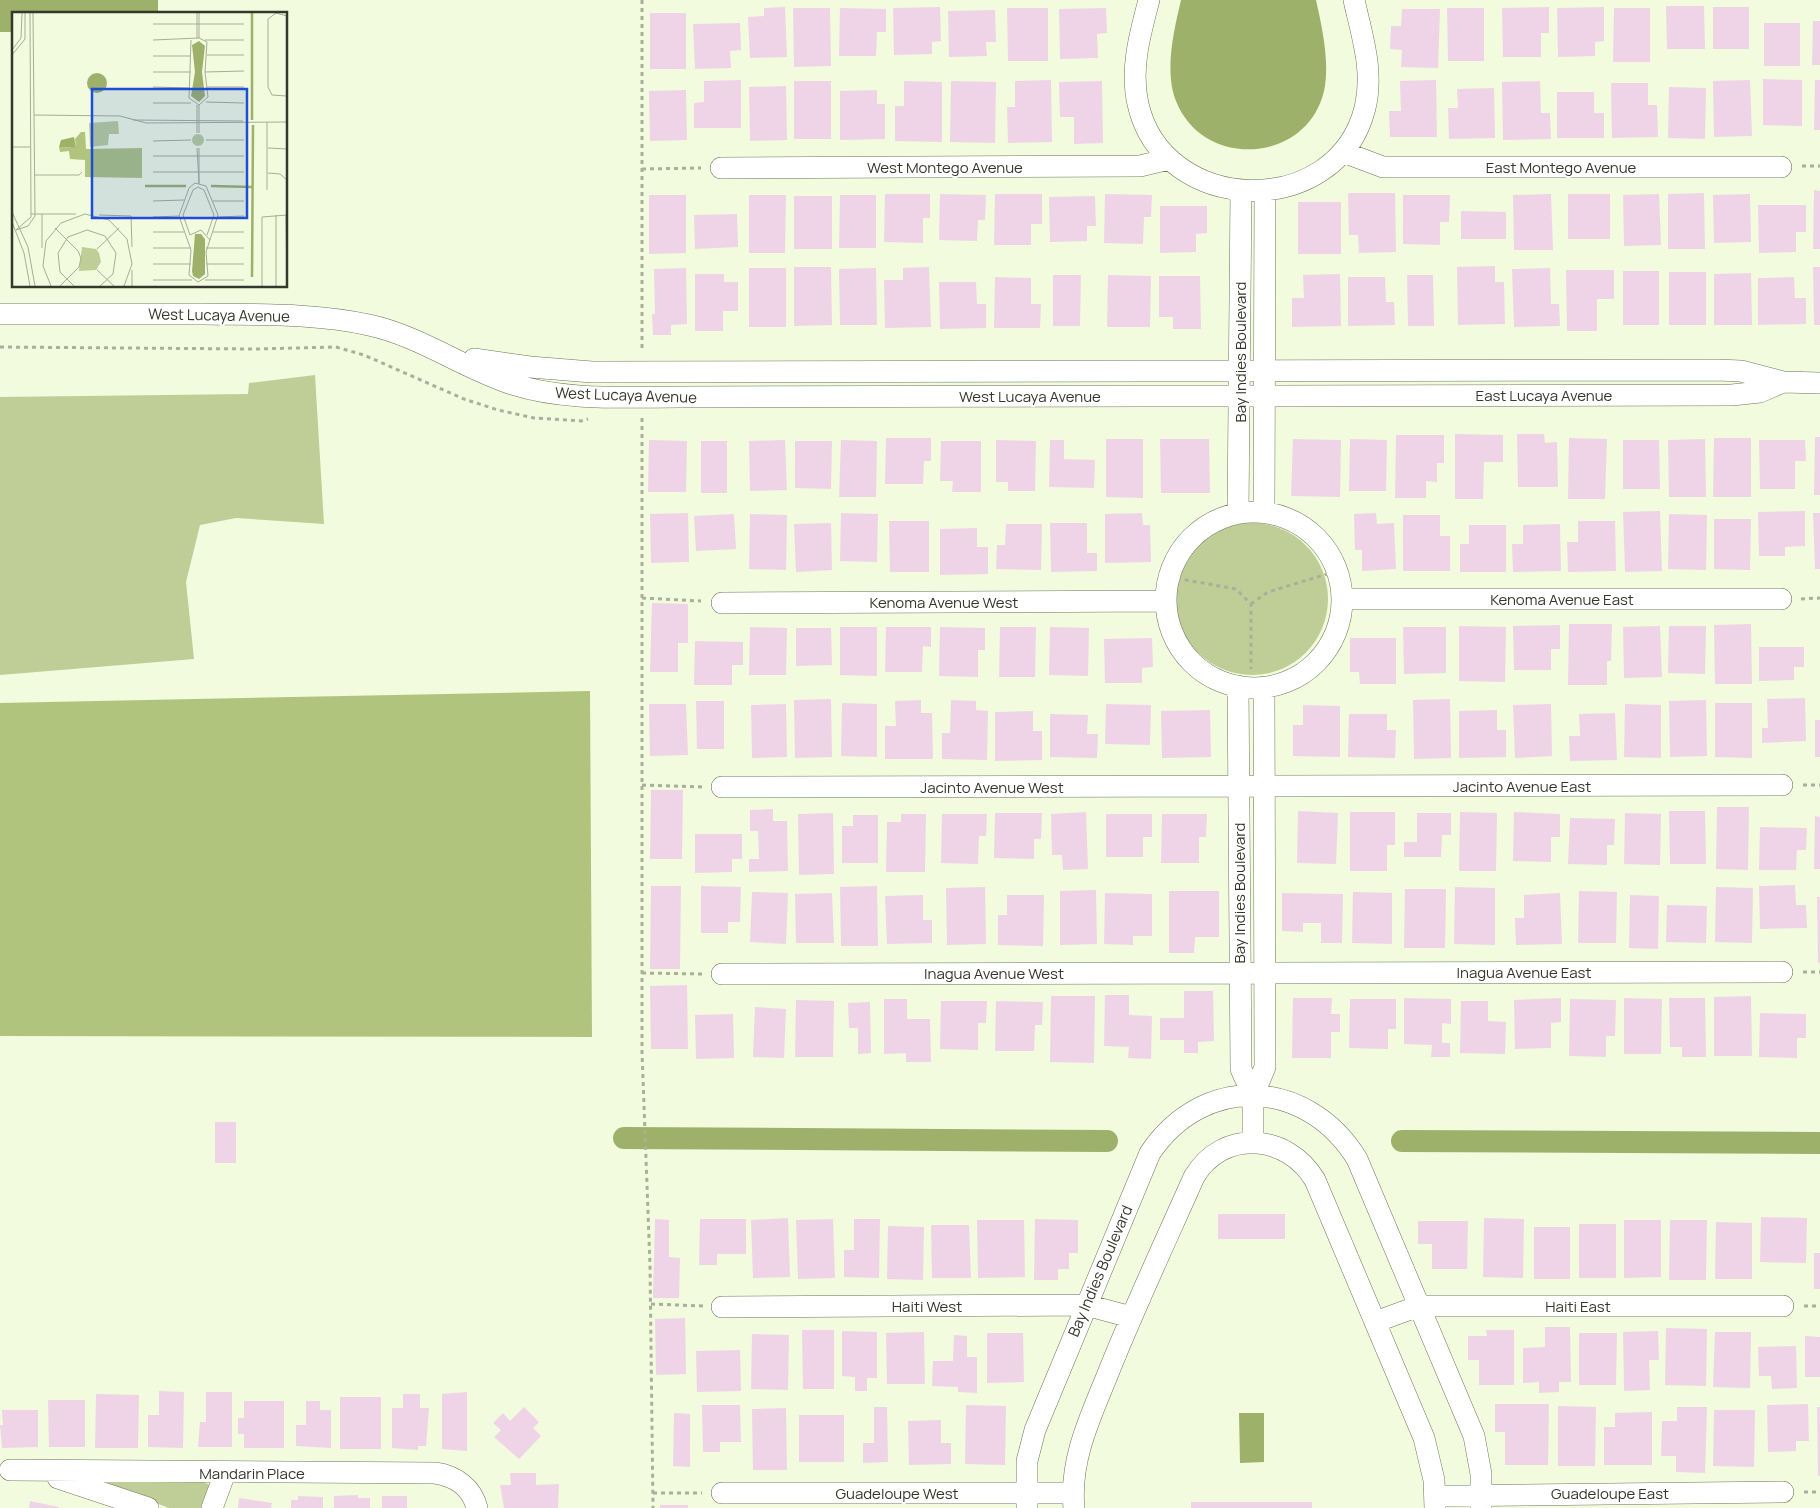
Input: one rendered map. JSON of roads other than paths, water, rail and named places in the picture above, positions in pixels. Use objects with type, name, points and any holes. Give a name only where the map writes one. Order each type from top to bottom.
[{"type":"street","points":[[1150,0],[1138,43],[1136,66],[1137,102],[1148,133],[1157,148],[1169,159],[1194,176],[1227,189],[1241,191],[1265,191],[1279,188],[1314,175],[1343,152],[1361,120],[1368,93],[1367,56],[1354,0]]},
{"type":"street","name":"East Montego Avenue","points":[[1343,152],[1383,167],[1781,166]]},
{"type":"street","name":"West Montego Avenue","points":[[721,168],[1140,166],[1169,159]]},
{"type":"street","name":"Bay Indies Boulevard","points":[[1238,513],[1241,396],[1241,191]]},
{"type":"street","name":"Bay Indies Boulevard","points":[[1264,512],[1265,191]]},
{"type":"street","name":"West Lucaya Avenue","points":[[0,314],[278,315],[330,318],[370,325],[394,332],[511,384],[544,392],[614,397],[1265,396]]},
{"type":"street","points":[[444,354],[530,367],[615,372],[1741,371],[1783,382]]},
{"type":"street","points":[[1424,371],[1425,395]]},
{"type":"street","points":[[1596,371],[1596,395]]},
{"type":"street","points":[[614,397],[615,372]]},
{"type":"street","points":[[828,372],[829,397]]},
{"type":"street","points":[[1039,372],[1039,396]]},
{"type":"street","name":"East Lucaya Avenue","points":[[1265,396],[1746,394],[1760,392],[1783,382],[1820,384]]},
{"type":"street","points":[[1264,512],[1285,517],[1304,527],[1320,541],[1332,558],[1337,571],[1342,599],[1339,624],[1328,648],[1311,667],[1289,680],[1251,687],[1219,680],[1201,670],[1186,656],[1168,621],[1166,601],[1169,577],[1178,554],[1194,535],[1215,521],[1238,513],[1264,512]]},
{"type":"street","name":"Kenoma Avenue East","points":[[1342,599],[1781,599]]},
{"type":"street","name":"Kenoma Avenue West","points":[[722,603],[1166,601]]},
{"type":"street","name":"Bay Indies Boulevard","points":[[1251,687],[1240,788],[1239,972],[1241,1069],[1253,1096]]},
{"type":"street","name":"Bay Indies Boulevard","points":[[1251,687],[1263,788],[1265,973],[1265,1067],[1253,1096],[1253,1143]]},
{"type":"street","name":"Jacinto Avenue East","points":[[1263,788],[1782,785]]},
{"type":"street","name":"Jacinto Avenue West","points":[[722,787],[1263,788]]},
{"type":"street","name":"Inagua Avenue East","points":[[1265,973],[1782,972]]},
{"type":"street","name":"Inagua Avenue West","points":[[722,974],[1265,973]]},
{"type":"street","name":"Bay Indies Boulevard","points":[[1027,1500],[1027,1461],[1035,1430],[1145,1163],[1158,1142],[1179,1121],[1203,1106],[1229,1098],[1253,1096],[1272,1097],[1298,1104],[1326,1121],[1346,1141],[1362,1169],[1474,1436],[1482,1474],[1482,1501]]},
{"type":"street","points":[[1073,1501],[1074,1474],[1084,1434],[1131,1317],[1194,1177],[1203,1163],[1225,1147],[1253,1143],[1274,1147],[1288,1153],[1301,1162],[1311,1173],[1424,1438],[1431,1464],[1435,1502]]},
{"type":"street","name":"Haiti West","points":[[722,1307],[1086,1305],[1131,1317]]},
{"type":"street","name":"Haiti East","points":[[1375,1322],[1418,1306],[1783,1306]]},
{"type":"street","points":[[5,1470],[67,1481],[148,1508]]},
{"type":"street","name":"Mandarin Place","points":[[5,1470],[225,1474],[444,1474],[458,1481],[468,1490],[478,1508]]},
{"type":"street","points":[[212,1508],[225,1474]]},
{"type":"street","name":"Guadeloupe East","points":[[1435,1502],[1783,1492]]},
{"type":"street","name":"Guadeloupe West","points":[[722,1494],[1073,1501]]},
{"type":"waterway","points":[[624,1138],[1107,1141]]},
{"type":"waterway","points":[[1402,1141],[1820,1143]]}]
